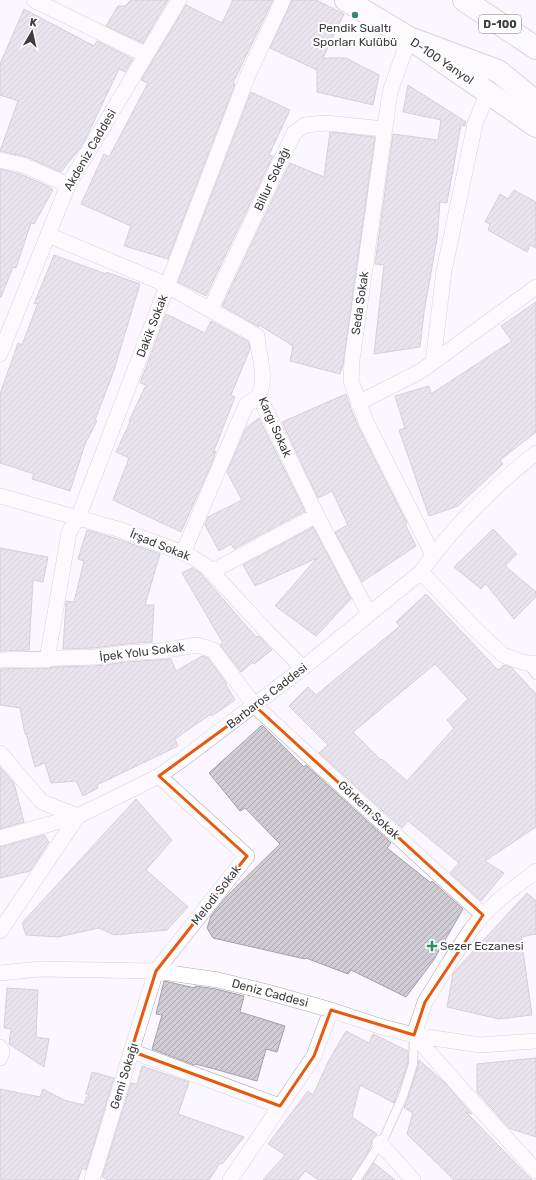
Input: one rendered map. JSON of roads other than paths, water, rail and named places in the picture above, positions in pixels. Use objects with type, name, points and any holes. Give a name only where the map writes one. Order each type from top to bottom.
[{"type":"main road","name":"D-100 Yanyol","points":[[346,0],[409,38],[492,94],[536,126]]},
{"type":"main road","name":"D-100","points":[[464,0],[536,48]]},
{"type":"main road","points":[[409,38],[498,71],[536,102]]},
{"type":"street","points":[[34,0],[146,55]]},
{"type":"street","name":"Akdeniz Caddesi","points":[[0,354],[68,184],[179,0]]},
{"type":"street","name":"Dakik Sokak","points":[[47,660],[69,532],[78,518],[248,74],[283,0]]},
{"type":"street","name":"Seda Sokak","points":[[409,38],[392,82],[390,92],[352,360],[351,380],[358,403],[367,424],[433,555]]},
{"type":"street","points":[[434,362],[444,271],[475,124],[484,102],[492,94]]},
{"type":"street","name":"Billur Sokağı","points":[[210,310],[294,133],[305,125],[326,123],[384,129]]},
{"type":"street","points":[[0,160],[23,165],[68,184]]},
{"type":"street","name":"Kargı Sokak","points":[[48,235],[167,285],[257,336],[262,366],[263,385],[259,396],[317,515],[369,614]]},
{"type":"street","points":[[358,403],[421,371],[536,287]]},
{"type":"street","points":[[183,553],[246,406],[259,396]]},
{"type":"street","name":"Barbaros Caddesi","points":[[0,931],[78,816],[159,776],[255,706],[303,668],[421,572],[433,555],[492,491],[536,453]]},
{"type":"street","name":"İrşad Sokak","points":[[0,496],[121,530],[189,555],[200,562],[303,668]]},
{"type":"street","points":[[210,572],[317,515]]},
{"type":"street","points":[[421,572],[475,629],[503,655],[533,667]]},
{"type":"street","name":"İpek Yolu Sokak","points":[[0,660],[47,660],[95,657],[160,651],[197,645],[212,650],[255,706]]},
{"type":"street","name":"Görkem Sokak","points":[[255,706],[483,915]]},
{"type":"street","points":[[0,753],[42,802],[78,816]]},
{"type":"street","name":"Melodi Sokak","points":[[156,971],[247,856],[159,776]]},
{"type":"street","points":[[0,838],[78,816]]},
{"type":"street","points":[[536,871],[501,898],[483,915],[453,957],[426,1002],[414,1035],[536,1171]]},
{"type":"street","name":"Deniz Caddesi","points":[[0,973],[40,969],[156,971],[218,980],[267,992],[414,1035],[480,1046],[536,1041]]},
{"type":"street","name":"Gemi Sokağı","points":[[92,1180],[156,971]]},
{"type":"street","points":[[230,1180],[314,1056],[331,1010]]},
{"type":"street","points":[[0,1046],[2,1051],[0,1058]]},
{"type":"street","points":[[131,1051],[280,1106]]},
{"type":"street","points":[[380,1143],[413,1180]]},
{"type":"lane","points":[[356,1180],[385,1136],[403,1096],[413,1064],[414,1035]]},
{"type":"place","name":"Pendik Sualtı Sporları Kulübü","points":[[355,15]]},
{"type":"place","name":"Sezer Eczanesi","points":[[432,946]]}]
